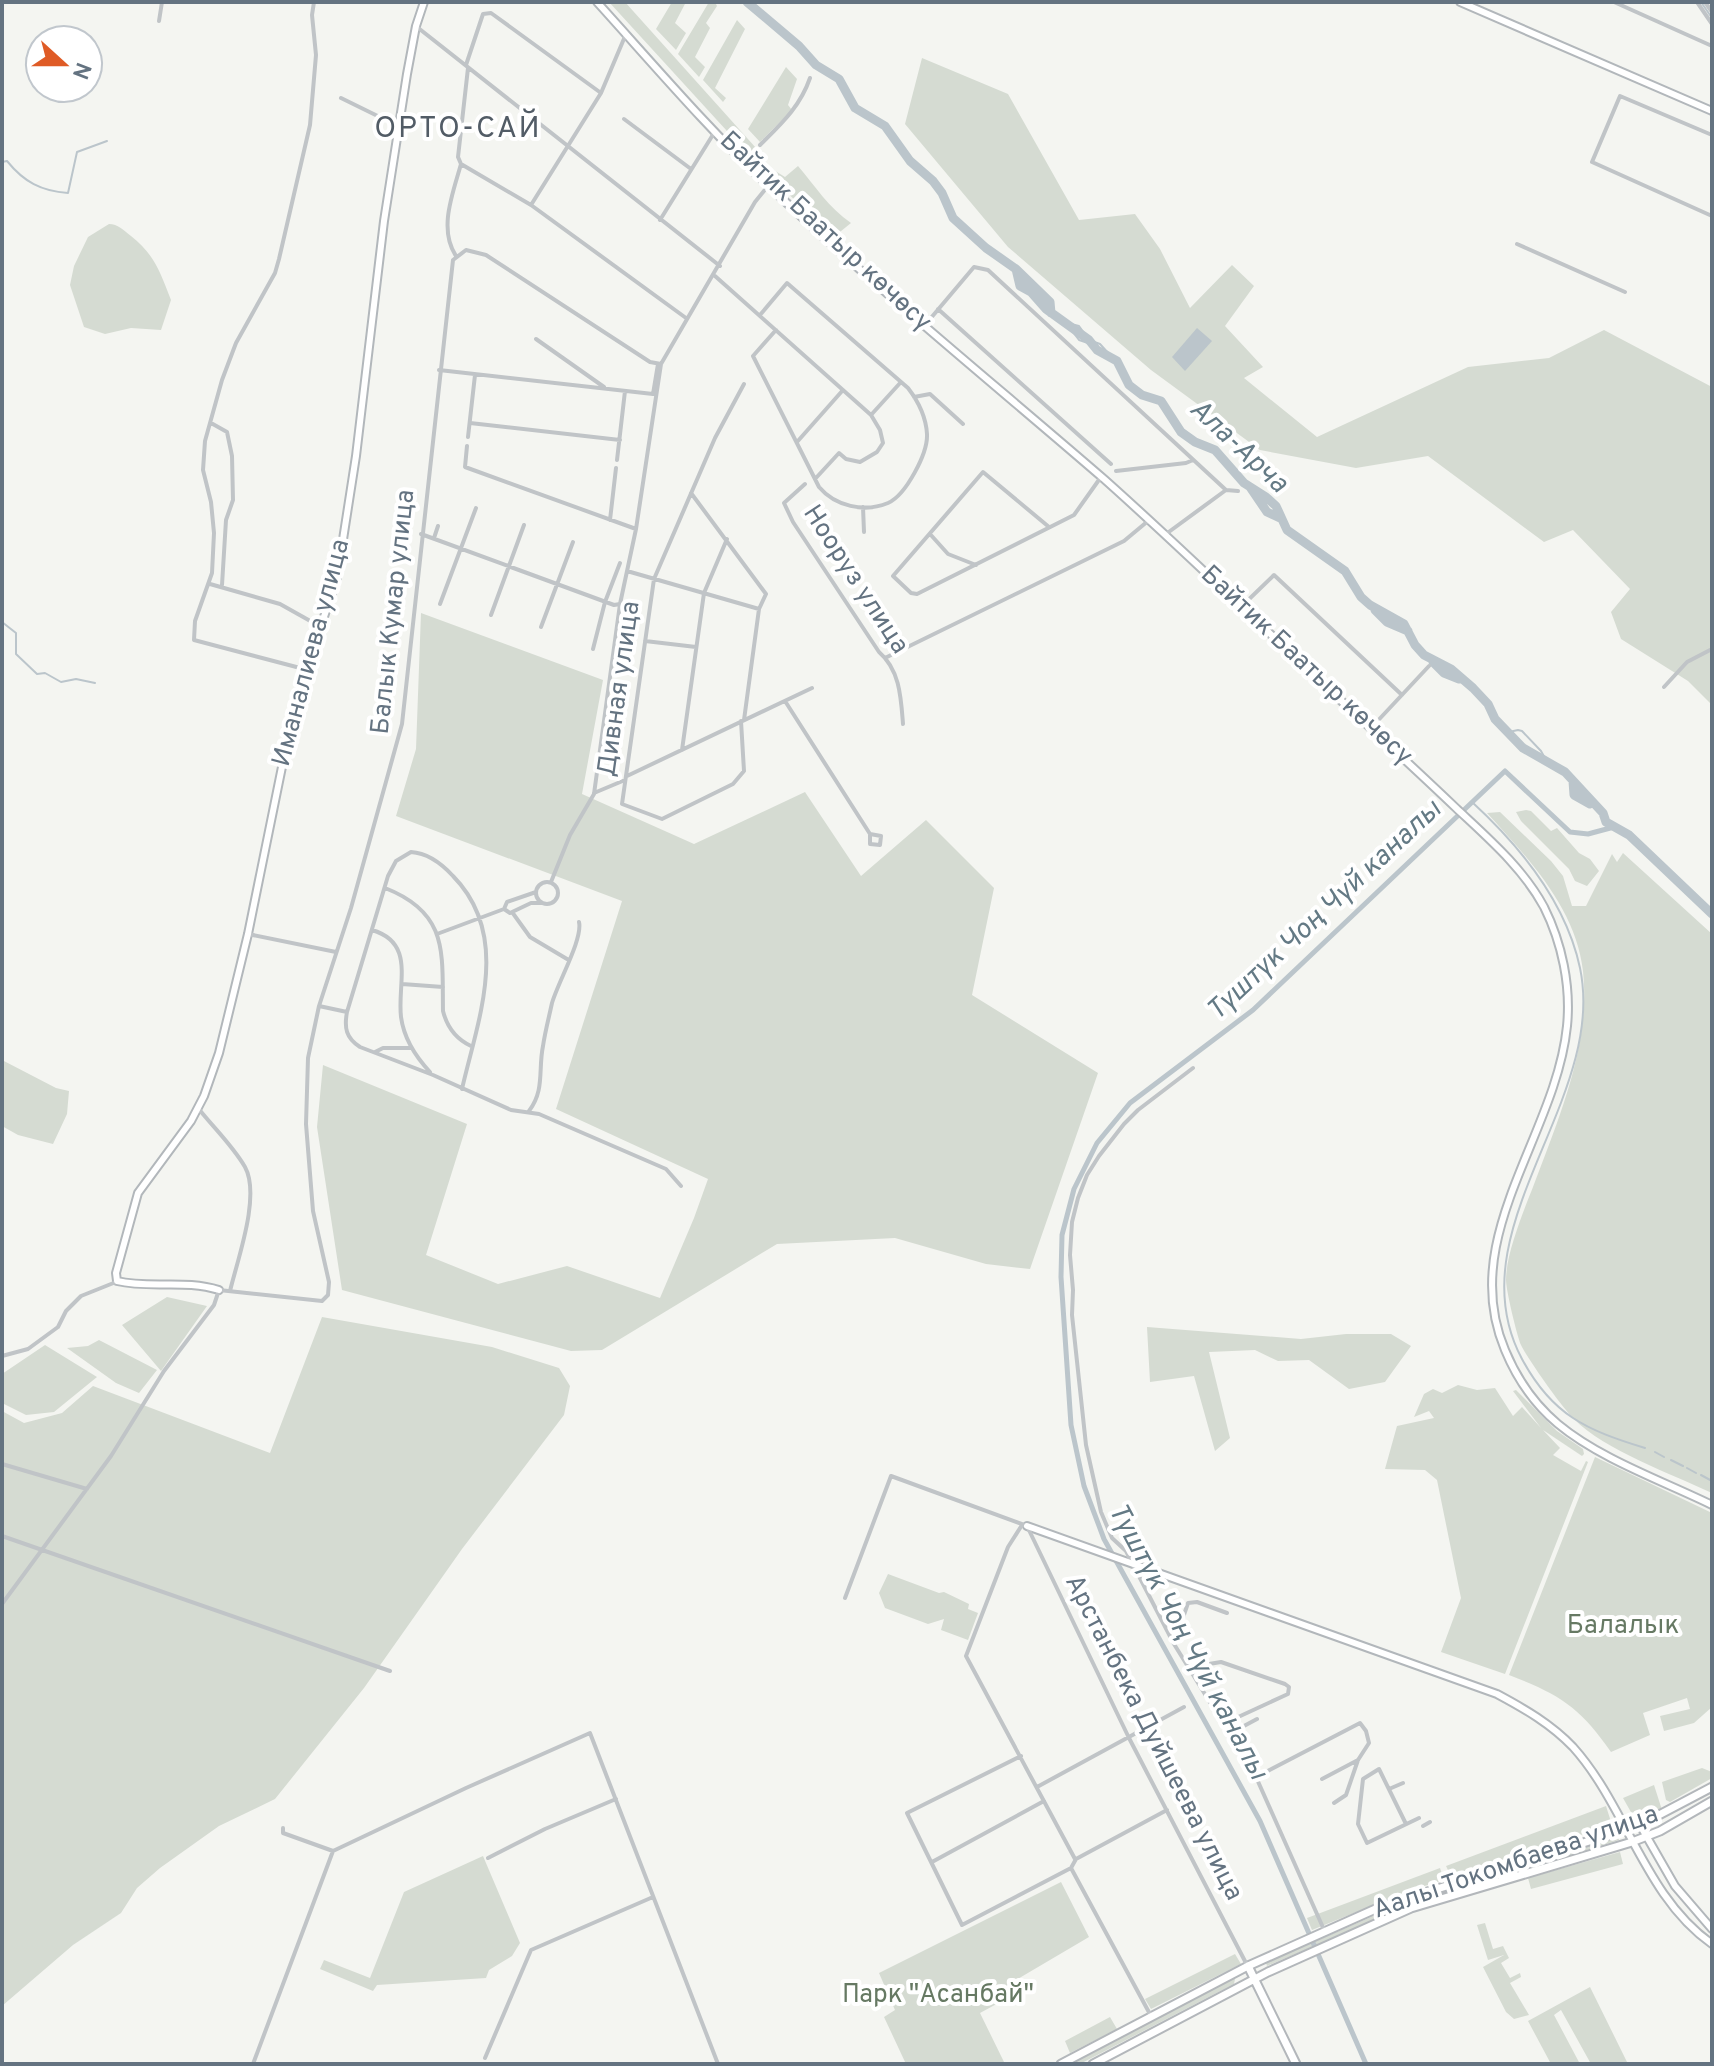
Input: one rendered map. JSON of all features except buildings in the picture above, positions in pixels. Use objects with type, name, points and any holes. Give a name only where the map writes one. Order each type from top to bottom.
[{"type":"main road","name":"Иманалиева улица","points":[[117,1281],[116,1273],[138,1193],[198,1108],[219,1053],[248,934],[287,736],[304,669],[321,627],[340,562],[370,345],[376,275],[416,26],[424,2]]},
{"type":"main road","name":"Байтик Баатыр көчөсү","points":[[597,2],[768,186],[1166,534],[1507,856],[1540,900],[1559,946],[1568,1001],[1567,1026],[1559,1067],[1496,1244],[1491,1281],[1497,1331],[1524,1388],[1554,1421],[1612,1457],[1712,1505]]},
{"type":"main road","points":[[1460,2],[1712,111]]},
{"type":"main road","points":[[117,1281],[129,1284],[201,1284],[219,1290]]},
{"type":"main road","points":[[1025,1526],[1497,1694],[1526,1709],[1573,1747],[1595,1776],[1664,1893],[1712,1944]]},
{"type":"main road","name":"Аалы Токомбаева улица","points":[[1061,2064],[1248,1966],[1407,1896],[1640,1825],[1712,1787]]},
{"type":"main road","name":"Аалы Токомбаева улица","points":[[1093,2064],[1253,1979],[1411,1908],[1632,1842],[1712,1801]]},
{"type":"main road","points":[[1640,1825],[1675,1886],[1712,1929]]},
{"type":"main road","points":[[1690,1924],[1698,1916]]},
{"type":"main road","points":[[1248,1966],[1296,2064]]},
{"type":"street","points":[[159,21],[162,2]]},
{"type":"street","points":[[304,669],[194,640],[195,621],[203,594],[210,584],[214,533],[203,470],[205,441],[236,343],[275,273],[279,259],[310,125],[316,55],[312,15],[314,2]]},
{"type":"street","points":[[1614,2],[1712,46]]},
{"type":"street","points":[[1697,2],[1712,24]]},
{"type":"street","points":[[1705,2],[1712,12]]},
{"type":"street","points":[[601,93],[491,13],[483,14],[467,66],[458,157],[461,164],[446,231],[450,248],[456,256],[466,250],[486,255],[650,362],[659,364]]},
{"type":"street","points":[[416,26],[720,266]]},
{"type":"street","points":[[531,205],[601,93],[626,34]]},
{"type":"street","points":[[760,145],[792,113],[804,96],[810,78]]},
{"type":"street","points":[[1712,135],[1620,96],[1592,162],[1712,216]]},
{"type":"street","points":[[341,98],[400,127]]},
{"type":"street","points":[[624,119],[691,169]]},
{"type":"street","points":[[660,220],[715,131]]},
{"type":"street","points":[[461,164],[531,205],[687,319]]},
{"type":"street","points":[[439,370],[653,394],[659,364],[715,275],[755,202],[768,186]]},
{"type":"street","points":[[1517,244],[1625,292]]},
{"type":"street","name":"Балык Кумар улица","points":[[219,1290],[322,1301],[328,1295],[329,1282],[313,1211],[306,1124],[308,1058],[319,1006],[399,738],[451,267],[456,256]]},
{"type":"street","points":[[925,325],[974,267],[988,270],[1226,490],[1238,491]]},
{"type":"street","points":[[715,275],[871,415],[883,437],[877,452],[860,462],[839,453],[815,479]]},
{"type":"street","points":[[760,315],[787,283],[901,382],[914,397],[923,416],[927,436],[918,466],[896,498],[887,503],[863,507],[832,500],[815,479],[753,356],[776,330]]},
{"type":"street","points":[[938,309],[1111,464]]},
{"type":"street","points":[[536,339],[597,380],[605,389]]},
{"type":"street","points":[[551,882],[570,835],[594,794],[620,604],[636,529],[659,364]]},
{"type":"street","points":[[468,437],[475,374]]},
{"type":"street","points":[[871,415],[901,382]]},
{"type":"street","name":"Дивная улица","points":[[742,720],[744,771],[733,784],[662,819],[622,804],[654,579],[715,438],[744,384]]},
{"type":"street","points":[[797,442],[843,390]]},
{"type":"street","points":[[617,460],[625,391]]},
{"type":"street","points":[[914,397],[930,394],[963,424]]},
{"type":"street","points":[[211,423],[227,432],[232,456],[233,500],[226,520],[222,585]]},
{"type":"street","points":[[470,423],[620,440]]},
{"type":"street","points":[[467,446],[465,467],[636,529]]},
{"type":"street","points":[[1116,471],[1193,460]]},
{"type":"street","points":[[610,520],[616,468]]},
{"type":"street","points":[[1049,527],[983,472],[893,576],[911,593],[917,594],[1074,515],[1101,477]]},
{"type":"street","name":"Нооруз улица","points":[[805,484],[784,503],[793,522],[885,658],[900,686],[903,724]]},
{"type":"street","points":[[1166,534],[1226,490]]},
{"type":"street","points":[[691,493],[766,594],[759,609],[742,720]]},
{"type":"street","points":[[863,507],[864,532]]},
{"type":"street","points":[[440,604],[476,508]]},
{"type":"street","points":[[885,658],[1124,541],[1149,520]]},
{"type":"street","points":[[491,615],[524,525]]},
{"type":"street","points":[[434,538],[438,526]]},
{"type":"street","points":[[421,534],[605,602],[620,604]]},
{"type":"street","points":[[929,534],[948,554],[976,565]]},
{"type":"street","points":[[682,750],[704,593],[727,539]]},
{"type":"street","points":[[541,627],[573,542]]},
{"type":"street","points":[[593,649],[605,602],[620,563]]},
{"type":"street","points":[[626,571],[759,609]]},
{"type":"street","points":[[1242,606],[1274,575],[1402,695]]},
{"type":"street","points":[[210,584],[280,604],[321,627]]},
{"type":"street","points":[[645,641],[696,647]]},
{"type":"street","points":[[1664,687],[1687,662],[1712,649]]},
{"type":"street","points":[[1371,728],[1429,666]]},
{"type":"street","points":[[594,794],[812,688]]},
{"type":"street","points":[[785,701],[870,834]]},
{"type":"street","points":[[462,1089],[487,969],[486,935],[470,897],[456,879],[424,854],[411,852],[400,857],[392,866],[347,1012],[345,1027],[351,1040],[360,1047],[511,1110],[529,1111],[666,1169],[681,1186]]},
{"type":"street","points":[[542,903],[536,892],[540,884],[551,882]]},
{"type":"street","points":[[512,912],[531,903],[552,903],[558,890],[551,882]]},
{"type":"street","points":[[385,888],[413,903],[437,934],[443,956],[445,1019],[458,1039],[472,1047]]},
{"type":"street","points":[[504,909],[507,902],[536,892]]},
{"type":"street","points":[[437,934],[504,909],[512,912],[530,937],[568,959]]},
{"type":"street","points":[[529,1111],[541,1086],[542,1048],[553,1002],[578,939],[579,922]]},
{"type":"street","points":[[372,930],[386,935],[401,957],[401,1016],[411,1048],[433,1075]]},
{"type":"street","points":[[248,934],[337,952]]},
{"type":"street","points":[[401,984],[443,987]]},
{"type":"street","points":[[319,1006],[347,1012]]},
{"type":"street","points":[[375,1052],[383,1048],[411,1048]]},
{"type":"street","points":[[1193,1068],[1138,1110],[1109,1141],[1082,1186],[1072,1222],[1072,1315],[1086,1445],[1104,1519],[1112,1538],[1126,1551],[1174,1644],[1256,1777],[1322,1933]]},
{"type":"street","points":[[198,1108],[248,1174],[245,1238],[230,1291]]},
{"type":"street","points":[[2,1356],[28,1349],[58,1327],[66,1311],[81,1296],[117,1281]]},
{"type":"street","points":[[3,1600],[111,1456],[164,1371],[214,1305],[219,1290]]},
{"type":"street","points":[[2,1464],[87,1489]]},
{"type":"street","points":[[845,1598],[891,1476],[1025,1526],[1008,1547],[966,1656],[1076,1859]]},
{"type":"street","name":"Арстанбека Дуйшеева улица","points":[[1025,1526],[1129,1738],[1248,1966]]},
{"type":"street","points":[[2,1536],[390,1671]]},
{"type":"street","points":[[1174,1644],[1188,1603],[1197,1602],[1227,1613]]},
{"type":"street","points":[[1191,1673],[1221,1662],[1289,1687],[1288,1694],[1223,1724]]},
{"type":"street","points":[[1037,1787],[1184,1707]]},
{"type":"street","points":[[1229,1734],[1257,1719]]},
{"type":"street","points":[[1256,1777],[1360,1723],[1369,1740],[1358,1760],[1346,1795],[1334,1803]]},
{"type":"street","points":[[253,2064],[333,1851],[590,1733],[718,2064]]},
{"type":"street","points":[[1021,1756],[907,1813],[962,1925],[1071,1868],[1076,1859],[1167,1810]]},
{"type":"street","points":[[1322,1779],[1358,1760]]},
{"type":"street","points":[[1406,1824],[1379,1769],[1363,1779],[1358,1824],[1367,1843],[1419,1818]]},
{"type":"street","points":[[1389,1789],[1403,1783]]},
{"type":"street","points":[[488,1858],[545,1829],[616,1799]]},
{"type":"street","points":[[932,1862],[1044,1801]]},
{"type":"street","points":[[1423,1826],[1430,1822]]},
{"type":"street","points":[[283,1828],[283,1833],[333,1851]]},
{"type":"street","points":[[1071,1868],[1151,2016]]},
{"type":"street","points":[[485,2058],[531,1950],[653,1897]]},
{"type":"green space","points":[[609,2],[625,2],[756,148],[748,154]]},
{"type":"green space","points":[[672,2],[686,2],[675,23],[686,33],[676,50],[656,29]]},
{"type":"green space","points":[[709,2],[715,2],[717,6],[706,23],[710,28],[695,57],[705,67],[699,77],[678,54]]},
{"type":"green space","points":[[737,20],[745,29],[715,88],[726,98],[723,102],[703,80]]},
{"type":"green space","points":[[922,58],[1008,94],[1079,220],[1135,214],[1160,249],[1190,308],[1232,265],[1254,286],[1225,326],[1263,367],[1244,378],[1317,437],[1468,367],[1549,358],[1604,330],[1712,387],[1712,705],[1688,681],[1621,639],[1611,612],[1630,589],[1573,530],[1544,542],[1428,456],[1356,468],[1260,450],[1151,370],[1008,247],[905,124]]},
{"type":"green space","points":[[786,67],[797,79],[788,105],[792,110],[760,142],[748,129]]},
{"type":"green space","points":[[798,166],[829,204],[851,223],[835,236],[766,174],[772,169],[785,177]]},
{"type":"green space","points":[[109,224],[120,228],[139,243],[160,272],[171,300],[161,330],[131,328],[105,334],[84,327],[70,285],[74,266],[88,237]]},
{"type":"green space","points":[[421,613],[603,680],[582,794],[694,844],[805,792],[861,876],[926,820],[994,888],[972,995],[1098,1073],[1030,1269],[986,1264],[895,1238],[777,1244],[602,1350],[571,1351],[342,1290],[317,1127],[323,1065],[467,1124],[426,1255],[498,1284],[567,1266],[660,1298],[708,1179],[556,1109],[622,901],[396,816],[416,749]]},
{"type":"green space","points":[[1531,811],[1551,831],[1557,828],[1579,853],[1590,859],[1599,871],[1587,886],[1575,881],[1569,869],[1521,821],[1516,812]]},
{"type":"green space","points":[[1500,812],[1563,876],[1572,906],[1586,906],[1612,854],[1617,862],[1623,853],[1712,934],[1712,1493],[1620,1451],[1587,1430],[1554,1395],[1519,1340],[1506,1285],[1509,1258],[1570,1082],[1582,1027],[1583,971],[1579,948],[1560,905],[1518,847],[1487,813]]},
{"type":"green space","points":[[2,1060],[56,1088],[69,1091],[67,1114],[53,1144],[18,1135],[2,1126]]},
{"type":"green space","points":[[167,1297],[207,1306],[161,1371],[122,1325]]},
{"type":"green space","points":[[322,1317],[492,1347],[559,1368],[570,1386],[564,1415],[462,1549],[364,1688],[275,1799],[219,1826],[160,1868],[137,1888],[121,1913],[73,1945],[2,2006],[2,1411],[24,1423],[62,1413],[93,1386],[270,1453]]},
{"type":"green space","points":[[1147,1327],[1301,1339],[1346,1334],[1391,1334],[1411,1346],[1385,1382],[1349,1389],[1309,1360],[1278,1361],[1255,1350],[1209,1352],[1230,1438],[1215,1451],[1194,1376],[1150,1382]]},
{"type":"green space","points":[[99,1340],[157,1370],[139,1393],[116,1383],[67,1348],[88,1346]]},
{"type":"green space","points":[[45,1345],[97,1377],[54,1412],[26,1415],[2,1403],[2,1374]]},
{"type":"green space","points":[[1458,1385],[1477,1390],[1495,1388],[1513,1416],[1522,1407],[1541,1428],[1513,1391],[1516,1390],[1557,1431],[1583,1449],[1584,1454],[1582,1456],[1543,1430],[1560,1448],[1553,1455],[1581,1471],[1588,1462],[1505,1674],[1441,1652],[1461,1598],[1437,1480],[1425,1470],[1385,1469],[1397,1426],[1434,1418],[1429,1411],[1414,1417],[1424,1394],[1433,1389],[1442,1393]]},
{"type":"green space","name":"Балалык","points":[[1595,1457],[1712,1513],[1712,1707],[1694,1723],[1664,1731],[1660,1716],[1690,1709],[1687,1698],[1643,1713],[1650,1735],[1611,1752],[1589,1724],[1567,1704],[1509,1675]]},
{"type":"green space","points":[[888,1574],[939,1593],[944,1592],[969,1604],[968,1609],[978,1613],[968,1640],[941,1630],[944,1619],[928,1624],[885,1608],[879,1593]]},
{"type":"green space","points":[[1702,1768],[1712,1772],[1712,1778],[1670,1802],[1666,1800],[1662,1782]]},
{"type":"green space","points":[[1654,1785],[1662,1810],[1636,1821],[1623,1798]]},
{"type":"green space","points":[[1606,1806],[1612,1825],[1451,1876],[1446,1866]]},
{"type":"green space","points":[[1618,1836],[1619,1840],[1410,1905],[1267,1966],[1266,1963],[1410,1900]]},
{"type":"green space","points":[[1620,1852],[1623,1864],[1531,1889],[1528,1878]]},
{"type":"green space","points":[[483,1856],[520,1943],[512,1956],[489,1970],[486,1978],[377,1985],[373,1991],[320,1969],[324,1960],[370,1978],[404,1892]]},
{"type":"green space","points":[[1440,1868],[1444,1880],[1408,1891],[1312,1930],[1307,1918]]},
{"type":"green space","name":"Парк \"Асанбай\"","points":[[1061,1882],[1089,1937],[1011,1983],[1015,1994],[980,2013],[1005,2064],[906,2064],[884,2017],[895,2010],[879,1973]]},
{"type":"green space","points":[[1485,1923],[1493,1949],[1503,1946],[1509,1958],[1501,1963],[1510,1978],[1520,1973],[1521,1977],[1510,1983],[1529,2015],[1514,2019],[1506,2012],[1483,1967],[1504,1955],[1488,1960],[1477,1925]]},
{"type":"green space","points":[[1235,1954],[1241,1964],[1151,2009],[1145,1999]]},
{"type":"green space","points":[[1232,1977],[1234,1984],[1080,2064],[1068,2064]]},
{"type":"green space","points":[[1590,1987],[1628,2064],[1591,2064],[1561,2010],[1554,2015],[1580,2064],[1551,2064],[1528,2021]]},
{"type":"green space","points":[[1110,2017],[1117,2029],[1070,2053],[1065,2041]]},
{"type":"shaded area","points":[[1197,328],[1212,341],[1185,371],[1172,357]]},
{"type":"waterway","name":"Ала-Арча","points":[[747,2],[799,46],[816,65],[839,79],[855,108],[885,126],[910,161],[942,193],[953,218],[986,248],[1016,269],[1020,286],[1089,340],[1097,350],[1117,361],[1129,385],[1142,395],[1161,401],[1181,432],[1215,450],[1244,483],[1276,506],[1287,530],[1345,571],[1361,597],[1370,605],[1404,624],[1424,655],[1451,669],[1473,688],[1488,704],[1495,719],[1523,748],[1565,772],[1603,813],[1606,822],[1629,835],[1712,914]]},
{"type":"waterway","points":[[1701,2],[1712,18]]},
{"type":"waterway","points":[[2,162],[7,161],[34,184],[68,193],[77,152],[107,141]]},
{"type":"waterway","points":[[1016,269],[1050,302],[1051,313]]},
{"type":"waterway","name":"Ала-Арча","points":[[1063,322],[1079,326],[1089,340],[1100,344],[1110,355]]},
{"type":"waterway","points":[[1069,327],[1079,340],[1091,344]]},
{"type":"waterway","points":[[1250,487],[1267,512],[1282,519]]},
{"type":"waterway","name":"Ала-Арча","points":[[1257,497],[1273,503]]},
{"type":"waterway","points":[[1375,610],[1387,622],[1408,631]]},
{"type":"waterway","points":[[2,622],[16,633],[16,654],[37,674],[45,673],[61,682],[76,679],[95,683]]},
{"type":"waterway","points":[[1433,662],[1444,673],[1459,679]]},
{"type":"waterway","points":[[1509,732],[1522,731],[1546,760]]},
{"type":"waterway","name":"Түштүк Чоң Чүй каналы","points":[[1366,2064],[1260,1821],[1104,1539],[1084,1486],[1071,1425],[1061,1277],[1062,1235],[1074,1189],[1097,1143],[1130,1103],[1253,1010],[1505,771],[1570,832],[1588,834],[1614,827]]},
{"type":"waterway","points":[[1573,781],[1574,795],[1590,804]]},
{"type":"waterway","points":[[1472,802],[1508,838],[1553,898],[1580,968],[1583,1018],[1573,1067],[1517,1214],[1506,1262],[1506,1311],[1522,1359],[1533,1378],[1559,1407],[1588,1427],[1645,1448]]},
{"type":"waterway","points":[[1655,1452],[1664,1457]]},
{"type":"waterway","points":[[1671,1460],[1683,1466]]},
{"type":"waterway","points":[[1687,1468],[1696,1473]]},
{"type":"waterway","points":[[1701,1475],[1712,1481]]},
{"type":"district","name":"ОРТО-САЙ","points":[[458,129]]}]
